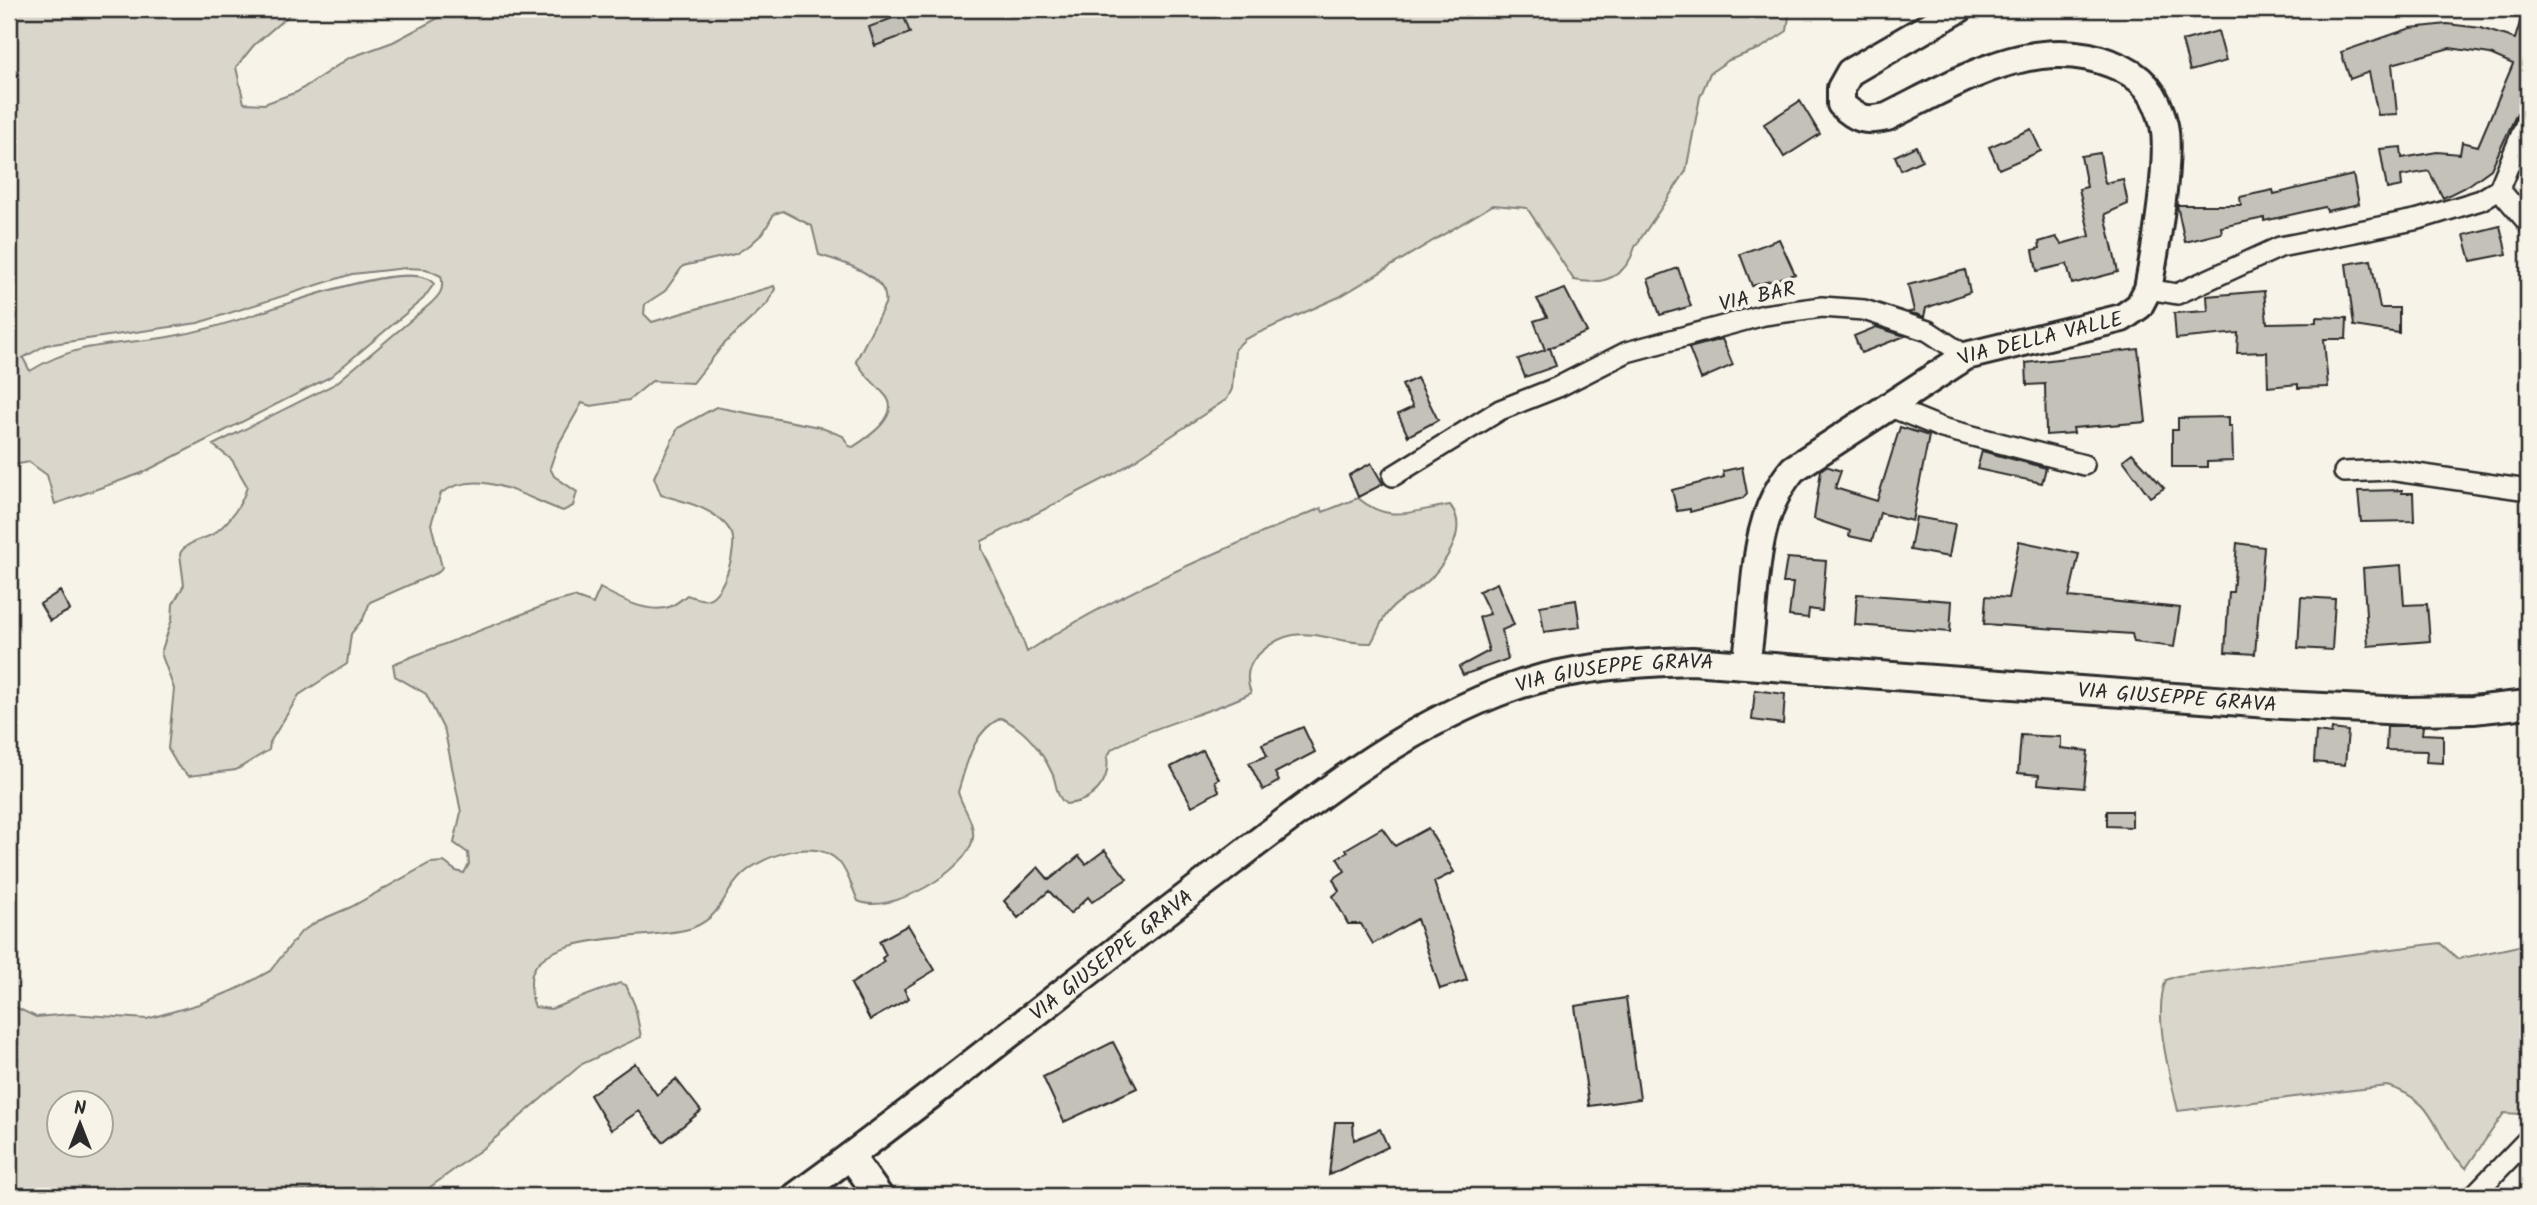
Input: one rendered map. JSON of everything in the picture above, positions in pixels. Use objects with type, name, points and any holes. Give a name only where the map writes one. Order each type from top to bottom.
[{"type":"main road","points":[[1959,9],[1850,72],[1842,88],[1842,104],[1855,118],[1872,121],[1887,117],[1989,67],[2058,53],[2098,58],[2132,72],[2152,90],[2164,126],[2164,162],[2148,289]]},
{"type":"main road","name":"VIA DELLA VALLE","points":[[1746,663],[1761,530],[1779,487],[1793,469],[1966,356],[2122,318],[2139,306],[2148,289]]},
{"type":"main road","name":"VIA GIUSEPPE GRAVA","points":[[796,1196],[1267,836],[1426,724],[1515,687],[1569,673],[1638,663],[1746,663],[2282,705],[2420,711],[2473,710],[2528,704]]},
{"type":"main road","points":[[850,1157],[879,1196]]},
{"type":"street","points":[[2148,289],[2177,294],[2280,247],[2457,209],[2499,189],[2528,118]]},
{"type":"street","points":[[2499,189],[2528,223]]},
{"type":"street","name":"VIA BAR","points":[[1393,476],[1500,410],[1558,387],[1627,352],[1765,315],[1822,307],[1864,310],[1928,331],[1966,356]]},
{"type":"street","points":[[1888,406],[1942,428],[2084,465]]},
{"type":"street","points":[[2344,471],[2389,470],[2528,490]]},
{"type":"street","points":[[2473,1196],[2528,1139]]},
{"type":"shaded area","points":[[9,9],[296,9],[254,45],[236,67],[244,103],[264,104],[297,92],[349,58],[393,42],[455,9],[1790,9],[1787,31],[1761,48],[1729,60],[1710,73],[1700,97],[1686,171],[1635,247],[1626,266],[1612,277],[1594,282],[1574,280],[1527,208],[1493,205],[1339,297],[1245,339],[1235,349],[1232,389],[1227,399],[1114,474],[982,541],[982,549],[1014,616],[1027,652],[1133,591],[1321,508],[1323,512],[1358,498],[1381,511],[1391,513],[1450,505],[1455,514],[1457,532],[1450,551],[1428,582],[1390,610],[1371,643],[1298,634],[1284,637],[1271,644],[1250,665],[1248,683],[1251,693],[1146,733],[1112,749],[1107,757],[1106,775],[1098,790],[1084,799],[1066,804],[1059,795],[1053,775],[1038,749],[1018,728],[1001,718],[991,724],[977,740],[958,792],[973,832],[968,851],[943,876],[907,896],[872,904],[858,901],[843,867],[830,855],[818,851],[790,851],[763,861],[742,875],[716,911],[692,928],[598,940],[551,953],[537,965],[531,981],[535,1007],[551,1009],[620,983],[626,985],[635,1006],[641,1037],[582,1064],[486,1146],[418,1196],[397,1196],[388,1190],[370,1187],[292,1191],[282,1196],[9,1196],[9,1004],[36,1017],[71,1014],[147,1019],[199,1004],[237,989],[270,971],[301,932],[430,863],[444,862],[456,871],[464,873],[469,864],[468,853],[454,843],[461,812],[445,732],[426,694],[395,676],[393,664],[551,603],[574,597],[593,604],[600,588],[633,604],[660,609],[669,607],[687,595],[703,600],[714,596],[724,579],[731,558],[731,532],[718,517],[709,512],[690,503],[661,495],[654,477],[678,428],[716,407],[819,427],[843,436],[849,446],[853,447],[881,425],[890,410],[885,395],[856,361],[885,304],[885,294],[880,285],[862,271],[819,255],[812,226],[783,211],[774,214],[763,233],[735,254],[683,266],[665,291],[645,304],[644,314],[652,322],[774,286],[775,289],[767,304],[723,345],[693,383],[652,381],[629,400],[591,406],[582,403],[557,447],[550,468],[554,476],[577,492],[573,506],[563,511],[519,492],[488,483],[456,485],[441,493],[431,524],[442,567],[439,572],[370,602],[363,619],[351,634],[347,664],[299,695],[270,742],[269,750],[236,770],[189,776],[178,766],[168,749],[174,689],[161,653],[172,619],[173,604],[184,585],[180,554],[186,546],[212,535],[226,523],[239,505],[247,486],[232,460],[213,445],[335,384],[436,299],[442,289],[441,276],[426,269],[406,268],[352,274],[198,323],[46,345],[23,358],[30,371],[81,349],[194,332],[356,283],[404,276],[423,277],[434,284],[423,299],[330,377],[142,473],[55,504],[47,475],[29,462],[9,466]]},
{"type":"shaded area","points":[[2440,943],[2458,959],[2528,944],[2528,1110],[2521,1114],[2504,1113],[2466,1168],[2446,1144],[2427,1111],[2405,1093],[2387,1086],[2178,1111],[2162,1027],[2162,994],[2166,980],[2177,976]]},
{"type":"building","points":[[2524,9],[2528,9],[2528,106],[2517,113],[2491,169],[2469,185],[2443,198],[2429,171],[2401,176],[2402,186],[2387,189],[2380,149],[2401,147],[2402,158],[2437,152],[2460,154],[2462,142],[2478,146],[2513,64],[2490,54],[2450,48],[2392,64],[2397,114],[2378,115],[2369,72],[2350,79],[2341,52],[2411,28],[2447,24],[2481,28],[2515,39]]},
{"type":"building","points":[[903,14],[910,33],[875,46],[869,27]]},
{"type":"building","points":[[2218,31],[2226,61],[2190,71],[2182,41]]},
{"type":"building","points":[[1800,101],[1820,134],[1784,157],[1764,124]]},
{"type":"building","points":[[2031,129],[2041,151],[1999,169],[1989,147]]},
{"type":"building","points":[[1916,146],[1922,160],[1901,170],[1895,156]]},
{"type":"building","points":[[2100,153],[2105,183],[2123,179],[2128,204],[2105,214],[2118,272],[2072,284],[2067,264],[2037,271],[2033,250],[2040,248],[2039,242],[2056,237],[2061,244],[2090,236],[2079,189],[2087,187],[2081,156]]},
{"type":"building","points":[[2353,175],[2359,204],[2327,211],[2325,207],[2264,221],[2264,218],[2221,227],[2222,233],[2185,242],[2177,205],[2241,205],[2240,197],[2273,190],[2274,194]]},
{"type":"building","points":[[2500,226],[2507,254],[2471,261],[2464,235]]},
{"type":"building","points":[[1779,239],[1795,274],[1752,286],[1740,254]]},
{"type":"building","points":[[2371,260],[2380,308],[2399,308],[2399,333],[2354,326],[2346,264]]},
{"type":"building","points":[[1678,268],[1691,306],[1660,315],[1648,279]]},
{"type":"building","points":[[1965,270],[1970,292],[1926,308],[1924,317],[1910,312],[1914,311],[1908,285]]},
{"type":"building","points":[[1565,289],[1587,332],[1547,349],[1550,348],[1556,366],[1525,377],[1518,359],[1545,350],[1534,321],[1547,317],[1537,299]]},
{"type":"building","points":[[2264,291],[2267,323],[2316,322],[2316,317],[2347,318],[2346,339],[2324,339],[2328,387],[2298,388],[2298,384],[2268,387],[2267,352],[2237,353],[2238,333],[2176,339],[2174,313],[2208,311],[2207,296]]},
{"type":"building","points":[[1876,327],[1905,336],[1861,353],[1854,336]]},
{"type":"building","points":[[1722,339],[1733,365],[1701,379],[1689,348]]},
{"type":"building","points":[[2138,349],[2146,422],[2073,428],[2074,433],[2046,435],[2045,384],[2027,385],[2026,363]]},
{"type":"building","points":[[1417,378],[1438,420],[1408,436],[1398,414],[1413,407],[1402,385]]},
{"type":"building","points":[[2229,417],[2229,426],[2232,426],[2233,461],[2207,462],[2207,467],[2172,467],[2172,430],[2178,430],[2178,418]]},
{"type":"building","points":[[1900,427],[1929,436],[1912,521],[1880,513],[1872,541],[1849,536],[1850,531],[1814,519],[1821,470],[1826,466],[1841,471],[1835,488],[1877,501]]},
{"type":"building","points":[[1982,451],[2046,468],[2042,483],[1977,469]]},
{"type":"building","points":[[2132,453],[2164,488],[2150,497],[2123,460]]},
{"type":"building","points":[[1371,463],[1383,484],[1358,497],[1349,475]]},
{"type":"building","points":[[1742,467],[1747,493],[1743,498],[1690,512],[1690,509],[1677,511],[1672,490],[1724,477],[1723,471]]},
{"type":"building","points":[[2402,490],[2402,493],[2413,493],[2414,521],[2361,522],[2358,491]]},
{"type":"building","points":[[1916,517],[1955,524],[1949,557],[1910,550]]},
{"type":"building","points":[[2019,541],[2079,554],[2069,597],[2180,608],[2174,647],[2134,642],[2132,634],[1984,624],[1986,596],[2008,598]]},
{"type":"building","points":[[2237,543],[2264,547],[2255,654],[2225,652],[2229,592],[2233,592]]},
{"type":"building","points":[[1787,558],[1826,561],[1822,611],[1809,609],[1808,618],[1789,616],[1793,583],[1783,583]]},
{"type":"building","points":[[2401,565],[2404,605],[2427,604],[2430,641],[2368,646],[2363,568]]},
{"type":"building","points":[[1497,583],[1514,625],[1502,630],[1508,659],[1463,675],[1459,667],[1489,651],[1479,617],[1490,614],[1479,591]]},
{"type":"building","points":[[60,591],[70,610],[50,621],[40,604]]},
{"type":"building","points":[[1857,594],[1952,601],[1950,632],[1855,625]]},
{"type":"building","points":[[2301,597],[2335,599],[2332,650],[2298,648]]},
{"type":"building","points":[[1576,600],[1580,627],[1544,632],[1540,606]]},
{"type":"building","points":[[1755,690],[1785,694],[1783,724],[1752,720]]},
{"type":"building","points":[[2387,726],[2423,726],[2422,734],[2443,735],[2443,763],[2426,762],[2427,751],[2386,750]]},
{"type":"building","points":[[1303,727],[1315,752],[1275,773],[1279,781],[1263,790],[1249,763],[1267,756],[1262,744]]},
{"type":"building","points":[[2332,729],[2348,731],[2345,765],[2314,762],[2316,732],[2331,734]]},
{"type":"building","points":[[2021,735],[2061,737],[2061,748],[2088,751],[2084,788],[2038,784],[2039,775],[2018,773]]},
{"type":"building","points":[[1203,750],[1219,779],[1215,781],[1219,791],[1192,806],[1171,767]]},
{"type":"building","points":[[2107,811],[2132,811],[2132,827],[2107,826]]},
{"type":"building","points":[[1382,828],[1395,846],[1428,828],[1454,872],[1434,882],[1467,980],[1440,989],[1417,919],[1373,944],[1361,924],[1348,924],[1333,896],[1339,891],[1333,879],[1345,871],[1337,858],[1348,852],[1346,849]]},
{"type":"building","points":[[1105,850],[1127,879],[1092,902],[1088,897],[1070,914],[1049,891],[1018,918],[1004,901],[1038,867],[1049,880],[1079,856],[1086,864]]},
{"type":"building","points":[[908,925],[935,970],[904,989],[909,998],[870,1020],[851,984],[884,962],[882,958],[886,955],[879,941]]},
{"type":"building","points":[[1626,998],[1640,1099],[1589,1106],[1575,1006]]},
{"type":"building","points":[[1113,1042],[1137,1088],[1064,1122],[1043,1077]]},
{"type":"building","points":[[635,1063],[657,1095],[676,1079],[701,1111],[663,1142],[639,1111],[611,1130],[590,1095]]},
{"type":"building","points":[[1335,1122],[1353,1122],[1354,1140],[1380,1129],[1388,1147],[1329,1175]]}]
